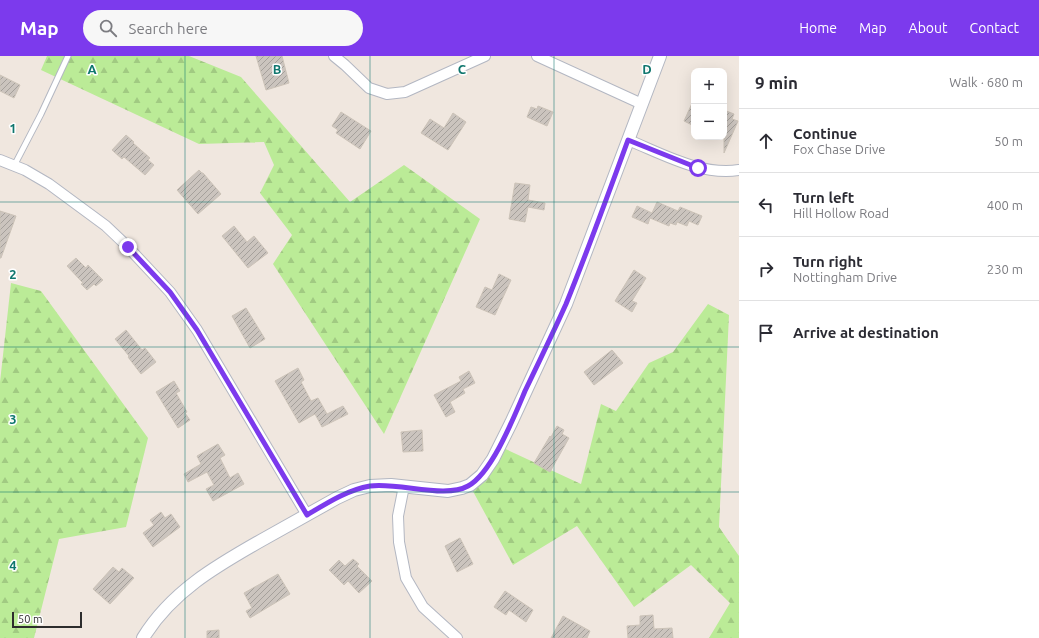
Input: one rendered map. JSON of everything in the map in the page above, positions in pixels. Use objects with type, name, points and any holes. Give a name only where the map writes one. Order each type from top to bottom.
[{"type":"street","points":[[334,56],[369,88],[387,94],[405,92],[485,56]]},
{"type":"street","points":[[537,56],[642,104]]},
{"type":"street","points":[[143,638],[161,612],[179,594],[209,571],[337,498],[354,490],[370,486],[391,485],[448,491],[470,485],[482,475],[493,458],[566,304],[660,56]]},
{"type":"street","points":[[628,140],[698,168],[728,171],[739,170]]},
{"type":"street","points":[[0,160],[25,170],[49,184],[106,226],[170,292],[197,330],[307,515]]},
{"type":"street","points":[[404,486],[398,516],[399,542],[406,578],[423,607],[457,638]]},
{"type":"lane","points":[[14,166],[41,114],[68,56]]},
{"type":"green space","points":[[47,56],[189,56],[241,77],[350,202],[404,165],[480,219],[384,434],[273,264],[292,235],[260,193],[274,165],[264,142],[199,144],[41,70]]},
{"type":"green space","points":[[11,283],[41,291],[148,438],[126,527],[59,539],[34,638],[0,638],[0,382]]},
{"type":"green space","points":[[708,304],[729,315],[719,527],[739,556],[739,638],[709,638],[730,603],[691,565],[634,607],[577,526],[513,565],[469,484],[499,446],[581,484],[601,404],[616,411],[649,363],[673,352]]},
{"type":"building","points":[[256,56],[282,56],[289,83],[266,90]]},
{"type":"building","points":[[0,75],[20,85],[14,98],[0,91]]},
{"type":"building","points":[[538,106],[553,112],[547,126],[527,117],[531,107],[537,109]]},
{"type":"building","points":[[691,106],[691,124],[684,121]]},
{"type":"building","points":[[727,111],[734,114],[732,119],[738,121],[724,153],[724,140],[727,140]]},
{"type":"building","points":[[341,112],[371,131],[360,149],[336,133],[338,130],[332,126]]},
{"type":"building","points":[[453,113],[466,122],[448,150],[421,133],[430,119],[444,128]]},
{"type":"building","points":[[126,135],[150,158],[148,160],[154,165],[145,175],[124,157],[122,159],[112,150]]},
{"type":"building","points":[[199,170],[221,194],[198,214],[177,190]]},
{"type":"building","points":[[515,183],[530,185],[528,200],[545,203],[544,210],[528,207],[525,222],[509,219]]},
{"type":"building","points":[[657,202],[678,211],[680,207],[702,216],[698,225],[689,221],[687,226],[677,222],[676,225],[670,223],[669,226],[650,218],[648,224],[632,217],[637,206],[652,213]]},
{"type":"building","points":[[0,211],[16,216],[1,258],[0,258]]},
{"type":"building","points":[[234,226],[247,242],[254,236],[268,253],[248,268],[222,236]]},
{"type":"building","points":[[76,258],[86,268],[88,265],[103,280],[96,286],[94,284],[87,290],[81,284],[83,283],[67,266]]},
{"type":"building","points":[[634,270],[646,278],[632,301],[637,303],[632,312],[615,301]]},
{"type":"building","points":[[499,274],[511,280],[495,315],[476,307],[485,287],[492,290]]},
{"type":"building","points":[[246,308],[265,339],[250,348],[232,316]]},
{"type":"building","points":[[126,330],[142,350],[145,348],[156,362],[141,374],[115,339]]},
{"type":"building","points":[[612,350],[623,363],[594,385],[584,372]]},
{"type":"building","points":[[298,368],[304,380],[301,382],[311,401],[318,398],[327,414],[343,406],[348,414],[322,427],[315,414],[299,423],[275,381]]},
{"type":"building","points":[[469,371],[475,383],[463,389],[465,393],[450,402],[455,412],[446,417],[434,395],[461,381],[459,377]]},
{"type":"building","points":[[174,381],[180,391],[176,393],[187,412],[185,413],[190,420],[178,428],[156,392]]},
{"type":"building","points":[[557,426],[564,430],[562,434],[569,438],[550,472],[534,463]]},
{"type":"building","points":[[422,430],[423,451],[403,452],[401,432]]},
{"type":"building","points":[[218,444],[225,455],[220,458],[230,478],[238,473],[244,484],[213,501],[206,489],[214,485],[207,472],[188,482],[184,474],[201,464],[197,456]]},
{"type":"building","points":[[161,512],[165,518],[171,514],[180,527],[153,547],[143,533],[154,525],[150,520]]},
{"type":"building","points":[[460,538],[473,564],[457,572],[445,546]]},
{"type":"building","points":[[353,559],[359,564],[357,566],[372,581],[359,593],[348,581],[344,585],[329,570],[339,560],[345,566]]},
{"type":"building","points":[[113,567],[119,572],[122,568],[134,578],[110,604],[93,589]]},
{"type":"building","points":[[278,574],[290,594],[250,618],[246,611],[252,608],[244,593]]},
{"type":"building","points":[[505,591],[533,610],[526,622],[509,610],[506,615],[494,607]]},
{"type":"building","points":[[653,615],[654,629],[672,628],[673,638],[628,638],[627,626],[640,625],[640,616]]},
{"type":"building","points":[[563,616],[590,631],[587,638],[551,638]]},
{"type":"building","points":[[219,630],[219,638],[207,638],[207,631]]},
{"type":"route","points":[[128,247],[170,292],[197,330],[307,515],[354,490],[370,486],[391,485],[448,491],[470,485],[482,475],[493,458],[566,304],[628,140],[698,168]]}]
